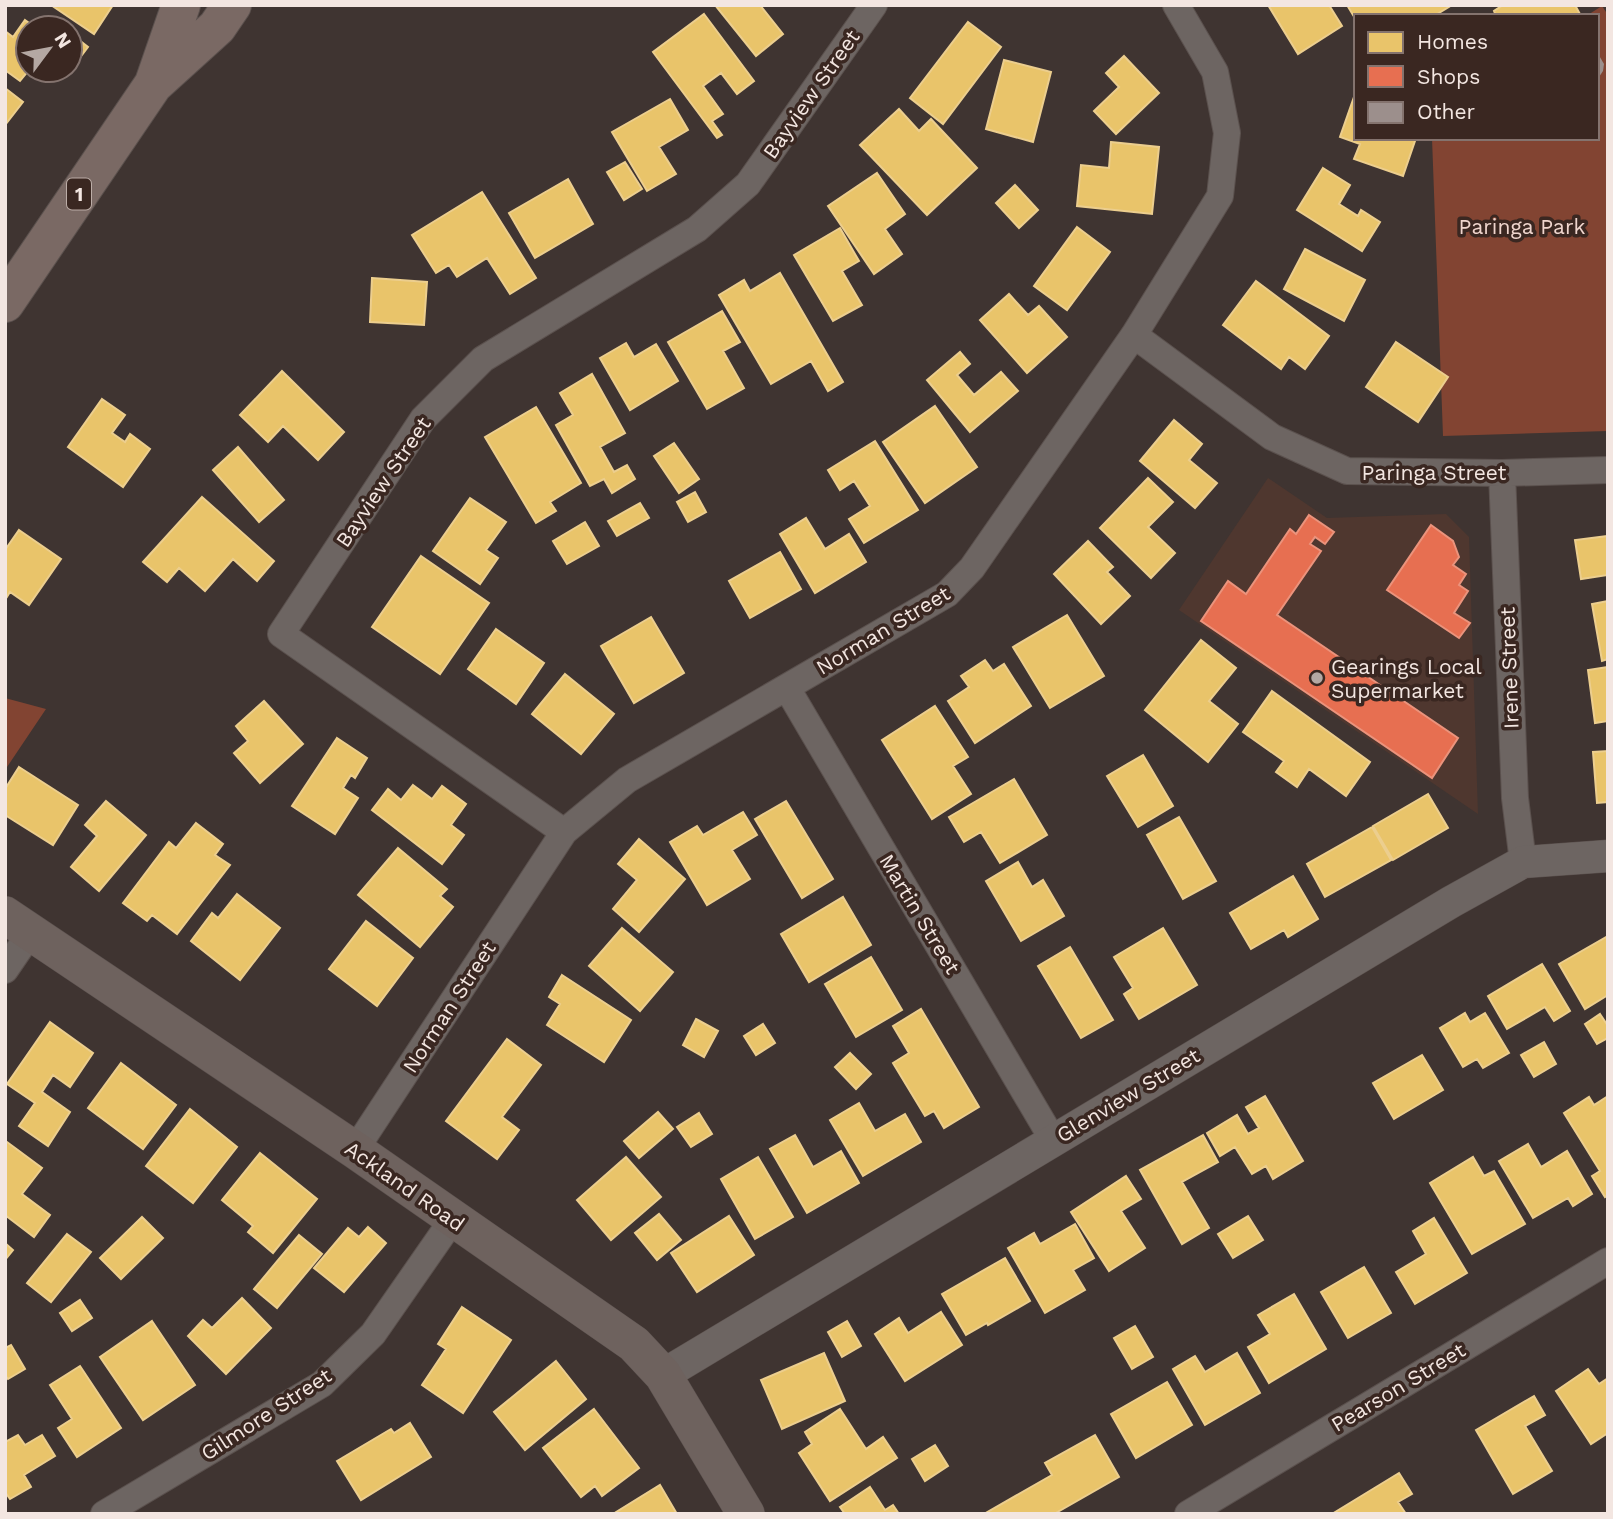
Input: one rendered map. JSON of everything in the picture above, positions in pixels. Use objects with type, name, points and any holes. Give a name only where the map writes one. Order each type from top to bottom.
[{"type":"highway","name":"1","points":[[153,85],[181,5]]},
{"type":"highway","name":"1","points":[[5,303],[153,85],[217,27],[232,5]]},
{"type":"main road","name":"Ackland Road","points":[[18,924],[355,1150],[634,1344],[663,1376],[746,1514]]},
{"type":"street","name":"Bayview Street","points":[[564,832],[281,634],[424,419],[483,359],[696,229],[748,184],[874,5]]},
{"type":"street","name":"Norman Street","points":[[355,1150],[564,832],[627,780],[947,594],[972,568],[1134,335],[1220,196],[1227,133],[1215,72],[1176,5]]},
{"type":"street","name":"Paringa Street","points":[[1134,335],[1272,437],[1347,471],[1502,473],[1608,470]]},
{"type":"street","name":"Irene Street","points":[[1502,473],[1514,798],[1523,862]]},
{"type":"street","name":"Martin Street","points":[[787,688],[1053,1140]]},
{"type":"street","name":"Glenview Street","points":[[663,1376],[1451,902],[1523,862],[1608,856]]},
{"type":"street","points":[[5,970],[18,924]]},
{"type":"street","name":"Gilmore Street","points":[[104,1514],[322,1384],[373,1334],[453,1219]]},
{"type":"street","name":"Pearson Street","points":[[1188,1514],[1608,1261]]},
{"type":"shaded area","points":[[1268,478],[1327,518],[1446,514],[1469,537],[1478,814],[1179,610]]},
{"type":"green space","name":"Paringa Park","points":[[1602,6],[1608,15],[1608,431],[1443,436],[1432,140],[1599,140],[1599,14],[1589,14]]},
{"type":"green space","points":[[5,698],[46,709],[5,770]]},
{"type":"building: Homes","points":[[51,5],[113,5],[94,34],[84,27],[84,14],[64,14]]},
{"type":"building: Homes","points":[[715,5],[760,5],[783,34],[756,56]]},
{"type":"building: Homes","points":[[1268,5],[1329,5],[1342,26],[1298,54]]},
{"type":"building: Homes","points":[[1347,5],[1452,5],[1437,14],[1354,14],[1354,17]]},
{"type":"building: Homes","points":[[1503,5],[1575,5],[1580,14],[1495,14],[1494,11]]},
{"type":"building: Homes","points":[[704,14],[754,81],[737,94],[721,73],[703,86],[723,114],[712,121],[722,135],[717,138],[653,52]]},
{"type":"building: Homes","points":[[968,22],[1001,47],[943,124],[910,98]]},
{"type":"building: Homes","points":[[5,31],[13,37],[14,77],[5,70]]},
{"type":"building: Homes","points":[[1124,56],[1159,93],[1116,134],[1094,111],[1119,87],[1106,73]]},
{"type":"building: Homes","points":[[1004,60],[1051,72],[1033,142],[986,129]]},
{"type":"building: Homes","points":[[5,88],[23,102],[5,125]]},
{"type":"building: Homes","points":[[1354,97],[1354,140],[1415,140],[1403,176],[1354,159],[1360,144],[1340,137]]},
{"type":"building: Homes","points":[[670,99],[688,130],[659,147],[676,174],[647,191],[612,132]]},
{"type":"building: Homes","points":[[899,109],[919,131],[931,119],[977,168],[927,215],[860,145]]},
{"type":"building: Homes","points":[[1111,142],[1159,147],[1152,214],[1077,206],[1081,165],[1109,168]]},
{"type":"building: Homes","points":[[625,162],[642,189],[624,200],[607,172]]},
{"type":"building: Homes","points":[[1323,168],[1350,185],[1339,204],[1358,216],[1361,210],[1380,222],[1362,251],[1297,210]]},
{"type":"building: Homes","points":[[877,173],[905,214],[885,229],[902,254],[874,274],[828,206]]},
{"type":"building: Homes","points":[[568,179],[593,224],[535,258],[509,213]]},
{"type":"building: Homes","points":[[1015,185],[1038,210],[1019,228],[996,203]]},
{"type":"building: Homes","points":[[482,192],[536,278],[510,294],[487,258],[457,277],[449,265],[436,273],[412,235]]},
{"type":"building: Homes","points":[[1077,227],[1110,252],[1067,310],[1034,286]]},
{"type":"building: Homes","points":[[840,228],[859,261],[842,271],[862,305],[833,321],[794,255]]},
{"type":"building: Homes","points":[[1305,249],[1365,280],[1344,321],[1284,289]]},
{"type":"building: Homes","points":[[780,273],[843,382],[828,391],[811,361],[771,384],[719,295],[744,280],[750,291]]},
{"type":"building: Homes","points":[[372,278],[427,282],[424,325],[370,322]]},
{"type":"building: Homes","points":[[1256,281],[1329,336],[1305,369],[1289,357],[1281,369],[1223,325]]},
{"type":"building: Homes","points":[[1009,294],[1028,315],[1039,306],[1067,337],[1027,373],[980,320]]},
{"type":"building: Homes","points":[[722,311],[740,342],[723,351],[744,388],[707,409],[668,342]]},
{"type":"building: Homes","points":[[1396,342],[1448,377],[1418,422],[1366,387]]},
{"type":"building: Homes","points":[[626,343],[634,357],[656,344],[678,381],[630,410],[600,358]]},
{"type":"building: Homes","points":[[960,352],[970,364],[957,375],[974,395],[1001,372],[1018,391],[970,432],[927,380]]},
{"type":"building: Homes","points":[[282,371],[344,432],[318,460],[283,426],[268,442],[240,415]]},
{"type":"building: Homes","points":[[592,374],[625,433],[600,447],[614,472],[627,465],[635,479],[612,493],[604,479],[590,486],[556,425],[573,415],[560,393]]},
{"type":"building: Homes","points":[[102,399],[125,415],[112,433],[125,442],[130,434],[150,449],[123,487],[68,447]]},
{"type":"building: Homes","points":[[935,406],[977,467],[925,503],[883,442]]},
{"type":"building: Homes","points":[[536,407],[581,483],[550,502],[556,511],[536,523],[485,437]]},
{"type":"building: Homes","points":[[1174,420],[1202,444],[1189,460],[1217,483],[1195,508],[1140,461]]},
{"type":"building: Homes","points":[[875,441],[918,510],[864,543],[849,519],[870,506],[854,481],[840,490],[828,470]]},
{"type":"building: Homes","points":[[674,443],[699,479],[679,493],[654,456]]},
{"type":"building: Homes","points":[[238,447],[284,500],[259,522],[213,470]]},
{"type":"building: Homes","points":[[1148,478],[1173,502],[1148,527],[1175,553],[1151,578],[1100,528]]},
{"type":"building: Homes","points":[[695,492],[706,512],[688,522],[677,502]]},
{"type":"building: Homes","points":[[202,497],[274,561],[257,581],[233,559],[205,591],[179,568],[167,582],[143,562]]},
{"type":"building: Homes","points":[[470,498],[506,522],[486,550],[498,558],[480,584],[433,551]]},
{"type":"building: Homes","points":[[640,503],[649,518],[617,536],[608,521]]},
{"type":"building: Homes","points":[[806,518],[825,549],[849,534],[866,562],[815,593],[780,534]]},
{"type":"building: Homes","points":[[585,522],[599,546],[567,564],[553,541]]},
{"type":"building: Homes","points":[[19,530],[61,559],[29,605],[10,592],[5,600],[5,550]]},
{"type":"building: Homes","points":[[1608,536],[1608,575],[1581,579],[1575,540]]},
{"type":"building: Homes","points":[[1088,541],[1113,567],[1107,572],[1130,596],[1101,624],[1054,574]]},
{"type":"building: Homes","points":[[780,552],[801,589],[750,618],[729,581]]},
{"type":"building: Homes","points":[[421,556],[489,603],[440,674],[372,627]]},
{"type":"building: Homes","points":[[1608,601],[1608,659],[1602,661],[1592,604]]},
{"type":"building: Homes","points":[[1067,615],[1104,676],[1050,708],[1013,647]]},
{"type":"building: Homes","points":[[651,617],[684,673],[634,703],[601,646]]},
{"type":"building: Homes","points":[[496,629],[544,663],[516,704],[468,669]]},
{"type":"building: Homes","points":[[1201,640],[1236,668],[1209,701],[1238,724],[1208,762],[1145,710]]},
{"type":"building: Homes","points":[[985,660],[993,671],[1004,664],[1031,706],[975,743],[948,701],[969,687],[961,676]]},
{"type":"building: Homes","points":[[1608,667],[1608,721],[1595,723],[1588,670]]},
{"type":"building: Homes","points":[[565,674],[614,714],[581,754],[532,714]]},
{"type":"building: Homes","points":[[1272,691],[1370,762],[1346,796],[1309,769],[1297,787],[1276,772],[1284,761],[1243,732]]},
{"type":"building: Homes","points":[[264,701],[303,744],[260,783],[234,753],[248,741],[236,726]]},
{"type":"building: Homes","points":[[935,706],[968,757],[953,766],[971,794],[932,819],[882,740]]},
{"type":"building: Homes","points":[[337,738],[367,758],[355,778],[351,775],[343,788],[358,798],[335,834],[292,806]]},
{"type":"building: Homes","points":[[1608,751],[1608,802],[1597,803],[1593,752]]},
{"type":"building: Homes","points":[[1143,755],[1173,806],[1138,827],[1107,776]]},
{"type":"building: Homes","points":[[19,767],[78,805],[53,845],[5,815],[5,789]]},
{"type":"building: Homes","points":[[1014,779],[1047,835],[1000,863],[981,832],[964,842],[949,817]]},
{"type":"building: Homes","points":[[413,785],[432,799],[442,786],[466,804],[451,825],[464,835],[442,864],[372,810],[388,789],[401,800]]},
{"type":"building: Homes","points":[[1428,794],[1448,828],[1393,860],[1373,826]]},
{"type":"building: Homes","points":[[106,801],[146,835],[99,891],[71,867],[97,836],[85,825]]},
{"type":"building: Homes","points":[[786,801],[833,879],[802,898],[755,819]]},
{"type":"building: Homes","points":[[743,812],[757,835],[732,850],[750,879],[707,905],[670,842],[697,826],[703,835]]},
{"type":"building: Homes","points":[[1179,817],[1216,881],[1183,899],[1147,835]]},
{"type":"building: Homes","points":[[196,823],[223,844],[215,855],[230,865],[177,934],[152,915],[147,921],[123,903],[169,842],[176,848]]},
{"type":"building: Homes","points":[[1372,827],[1391,860],[1325,897],[1307,864]]},
{"type":"building: Homes","points":[[639,839],[685,879],[639,932],[613,909],[637,880],[618,864]]},
{"type":"building: Homes","points":[[398,848],[447,889],[440,896],[453,907],[420,947],[358,895]]},
{"type":"building: Homes","points":[[1018,862],[1032,887],[1043,880],[1064,916],[1021,941],[986,881]]},
{"type":"building: Homes","points":[[1293,876],[1318,919],[1288,937],[1284,930],[1251,949],[1230,913]]},
{"type":"building: Homes","points":[[237,894],[280,928],[240,980],[191,941],[212,913],[218,918]]},
{"type":"building: Homes","points":[[843,897],[871,945],[809,982],[781,934]]},
{"type":"building: Homes","points":[[366,921],[413,958],[377,1006],[329,969]]},
{"type":"building: Homes","points":[[622,928],[673,972],[640,1011],[589,966]]},
{"type":"building: Homes","points":[[1163,928],[1197,985],[1139,1019],[1124,994],[1133,988],[1114,957]]},
{"type":"building: Homes","points":[[1608,936],[1608,995],[1585,1009],[1559,964]]},
{"type":"building: Homes","points":[[1070,947],[1113,1020],[1081,1038],[1038,966]]},
{"type":"building: Homes","points":[[871,957],[902,1010],[856,1037],[825,984]]},
{"type":"building: Homes","points":[[1542,964],[1570,1011],[1554,1021],[1545,1007],[1507,1029],[1488,996]]},
{"type":"building: Homes","points":[[562,975],[631,1020],[604,1062],[547,1025],[560,1004],[549,997]]},
{"type":"building: Homes","points":[[921,1009],[979,1107],[944,1128],[934,1111],[925,1116],[893,1063],[909,1053],[893,1026]]},
{"type":"building: Homes","points":[[1465,1013],[1470,1022],[1485,1013],[1509,1053],[1483,1068],[1477,1059],[1463,1067],[1440,1028]]},
{"type":"building: Homes","points":[[1600,1014],[1608,1026],[1608,1038],[1597,1044],[1585,1024]]},
{"type":"building: Homes","points":[[696,1019],[718,1031],[704,1057],[683,1045]]},
{"type":"building: Homes","points":[[50,1022],[93,1053],[70,1087],[53,1075],[42,1092],[70,1112],[48,1146],[19,1126],[35,1103],[7,1084]]},
{"type":"building: Homes","points":[[763,1024],[775,1043],[756,1055],[744,1036]]},
{"type":"building: Homes","points":[[507,1039],[541,1065],[502,1117],[519,1130],[497,1159],[446,1121]]},
{"type":"building: Homes","points":[[1544,1042],[1556,1064],[1534,1077],[1521,1055]]},
{"type":"building: Homes","points":[[850,1053],[871,1074],[856,1089],[835,1067]]},
{"type":"building: Homes","points":[[1422,1055],[1443,1090],[1394,1119],[1373,1083]]},
{"type":"building: Homes","points":[[121,1063],[176,1105],[143,1149],[88,1108]]},
{"type":"building: Homes","points":[[1265,1096],[1303,1161],[1273,1179],[1266,1166],[1252,1174],[1235,1147],[1220,1156],[1207,1133],[1237,1115],[1248,1134],[1259,1128],[1246,1107]]},
{"type":"building: Homes","points":[[1608,1096],[1608,1195],[1605,1197],[1592,1176],[1600,1171],[1564,1113],[1589,1097],[1594,1105]]},
{"type":"building: Homes","points":[[859,1103],[875,1131],[905,1114],[921,1142],[863,1176],[830,1120]]},
{"type":"building: Homes","points":[[190,1109],[237,1147],[193,1203],[146,1166]]},
{"type":"building: Homes","points":[[658,1112],[673,1129],[639,1158],[624,1141]]},
{"type":"building: Homes","points":[[699,1113],[712,1134],[691,1147],[677,1127]]},
{"type":"building: Homes","points":[[795,1135],[813,1167],[841,1151],[859,1183],[807,1213],[770,1149]]},
{"type":"building: Homes","points":[[1203,1135],[1218,1162],[1182,1182],[1209,1228],[1182,1244],[1140,1170]]},
{"type":"building: Homes","points":[[7,1142],[42,1168],[22,1194],[50,1215],[34,1237],[5,1215]]},
{"type":"building: Homes","points":[[1528,1144],[1541,1167],[1567,1151],[1592,1194],[1573,1206],[1568,1198],[1533,1218],[1499,1161]]},
{"type":"building: Homes","points":[[260,1153],[317,1199],[273,1253],[248,1232],[253,1226],[222,1200]]},
{"type":"building: Homes","points":[[626,1157],[661,1197],[611,1240],[577,1200]]},
{"type":"building: Homes","points":[[758,1157],[793,1217],[755,1239],[721,1179]]},
{"type":"building: Homes","points":[[1473,1157],[1484,1176],[1494,1171],[1525,1224],[1472,1254],[1430,1183]]},
{"type":"building: Homes","points":[[1126,1176],[1141,1199],[1121,1211],[1145,1248],[1109,1271],[1071,1212]]},
{"type":"building: Homes","points":[[659,1214],[681,1240],[657,1260],[635,1233]]},
{"type":"building: Homes","points":[[729,1216],[754,1255],[697,1292],[671,1253]]},
{"type":"building: Homes","points":[[1248,1216],[1263,1240],[1233,1258],[1218,1234]]},
{"type":"building: Homes","points":[[142,1217],[163,1238],[121,1279],[100,1258]]},
{"type":"building: Homes","points":[[1434,1218],[1467,1273],[1415,1304],[1396,1272],[1426,1254],[1413,1231]]},
{"type":"building: Homes","points":[[1075,1224],[1094,1258],[1073,1270],[1085,1290],[1045,1313],[1008,1248],[1034,1233],[1040,1244]]},
{"type":"building: Homes","points":[[368,1227],[386,1243],[344,1292],[314,1268],[348,1228],[359,1237]]},
{"type":"building: Homes","points":[[67,1234],[91,1252],[51,1302],[27,1283]]},
{"type":"building: Homes","points":[[299,1235],[322,1254],[277,1308],[254,1289]]},
{"type":"building: Homes","points":[[5,1243],[13,1250],[5,1260]]},
{"type":"building: Homes","points":[[1005,1258],[1030,1301],[966,1335],[942,1294]]},
{"type":"building: Homes","points":[[1364,1267],[1391,1313],[1348,1338],[1321,1292]]},
{"type":"building: Homes","points":[[1294,1294],[1326,1349],[1269,1383],[1248,1347],[1270,1334],[1258,1315]]},
{"type":"building: Homes","points":[[242,1298],[271,1328],[226,1374],[188,1336],[203,1320],[212,1328]]},
{"type":"building: Homes","points":[[80,1300],[92,1318],[72,1331],[60,1313]]},
{"type":"building: Homes","points":[[462,1307],[511,1340],[463,1413],[422,1385],[446,1349],[438,1344]]},
{"type":"building: Homes","points":[[941,1312],[962,1345],[905,1381],[875,1334],[899,1318],[908,1333]]},
{"type":"building: Homes","points":[[152,1321],[195,1385],[143,1420],[100,1357]]},
{"type":"building: Homes","points":[[847,1321],[861,1346],[842,1357],[828,1332]]},
{"type":"building: Homes","points":[[1135,1326],[1153,1357],[1132,1369],[1114,1338]]},
{"type":"building: Homes","points":[[11,1345],[25,1369],[8,1379],[5,1375],[5,1348]]},
{"type":"building: Homes","points":[[824,1353],[845,1401],[782,1429],[761,1380]]},
{"type":"building: Homes","points":[[1237,1353],[1260,1393],[1205,1425],[1173,1369],[1195,1356],[1205,1372]]},
{"type":"building: Homes","points":[[556,1361],[586,1399],[525,1450],[494,1412]]},
{"type":"building: Homes","points":[[80,1366],[121,1428],[77,1457],[58,1428],[72,1419],[50,1385]]},
{"type":"building: Homes","points":[[1588,1369],[1599,1384],[1608,1378],[1608,1433],[1591,1444],[1556,1391]]},
{"type":"building: Homes","points":[[1167,1382],[1192,1425],[1136,1458],[1111,1414]]},
{"type":"building: Homes","points":[[1534,1396],[1545,1415],[1525,1426],[1552,1471],[1513,1494],[1476,1430]]},
{"type":"building: Homes","points":[[594,1409],[639,1468],[602,1496],[595,1486],[581,1497],[543,1448]]},
{"type":"building: Homes","points":[[840,1409],[866,1449],[883,1437],[897,1458],[830,1501],[799,1453],[812,1444],[805,1432]]},
{"type":"building: Homes","points":[[410,1423],[431,1457],[361,1500],[337,1461],[391,1429],[394,1433]]},
{"type":"building: Homes","points":[[18,1435],[25,1445],[42,1435],[55,1456],[24,1475],[31,1487],[10,1499],[5,1492],[5,1442]]},
{"type":"building: Homes","points":[[1095,1435],[1119,1477],[1054,1514],[984,1514],[1052,1475],[1045,1463]]},
{"type":"building: Homes","points":[[935,1445],[948,1466],[925,1481],[912,1459]]},
{"type":"building: Homes","points":[[1399,1473],[1412,1494],[1398,1502],[1406,1514],[1332,1514]]},
{"type":"building: Homes","points":[[660,1485],[677,1514],[613,1514]]},
{"type":"building: Homes","points":[[870,1487],[885,1510],[893,1505],[899,1514],[845,1514],[840,1507]]},
{"type":"building: Shops","points":[[1309,515],[1334,532],[1325,544],[1315,537],[1310,544],[1321,551],[1277,615],[1458,738],[1432,778],[1201,621],[1228,581],[1246,594],[1290,529],[1296,534]]},
{"type":"building: Shops","points":[[1431,525],[1453,541],[1459,557],[1453,565],[1466,574],[1459,585],[1468,591],[1454,613],[1470,623],[1459,638],[1387,590]]},
{"type":"building: Other","points":[[1599,55],[1604,64],[1599,77]]},
{"type":"place","name":"Gearings Local Supermarket","points":[[1317,678]]}]
